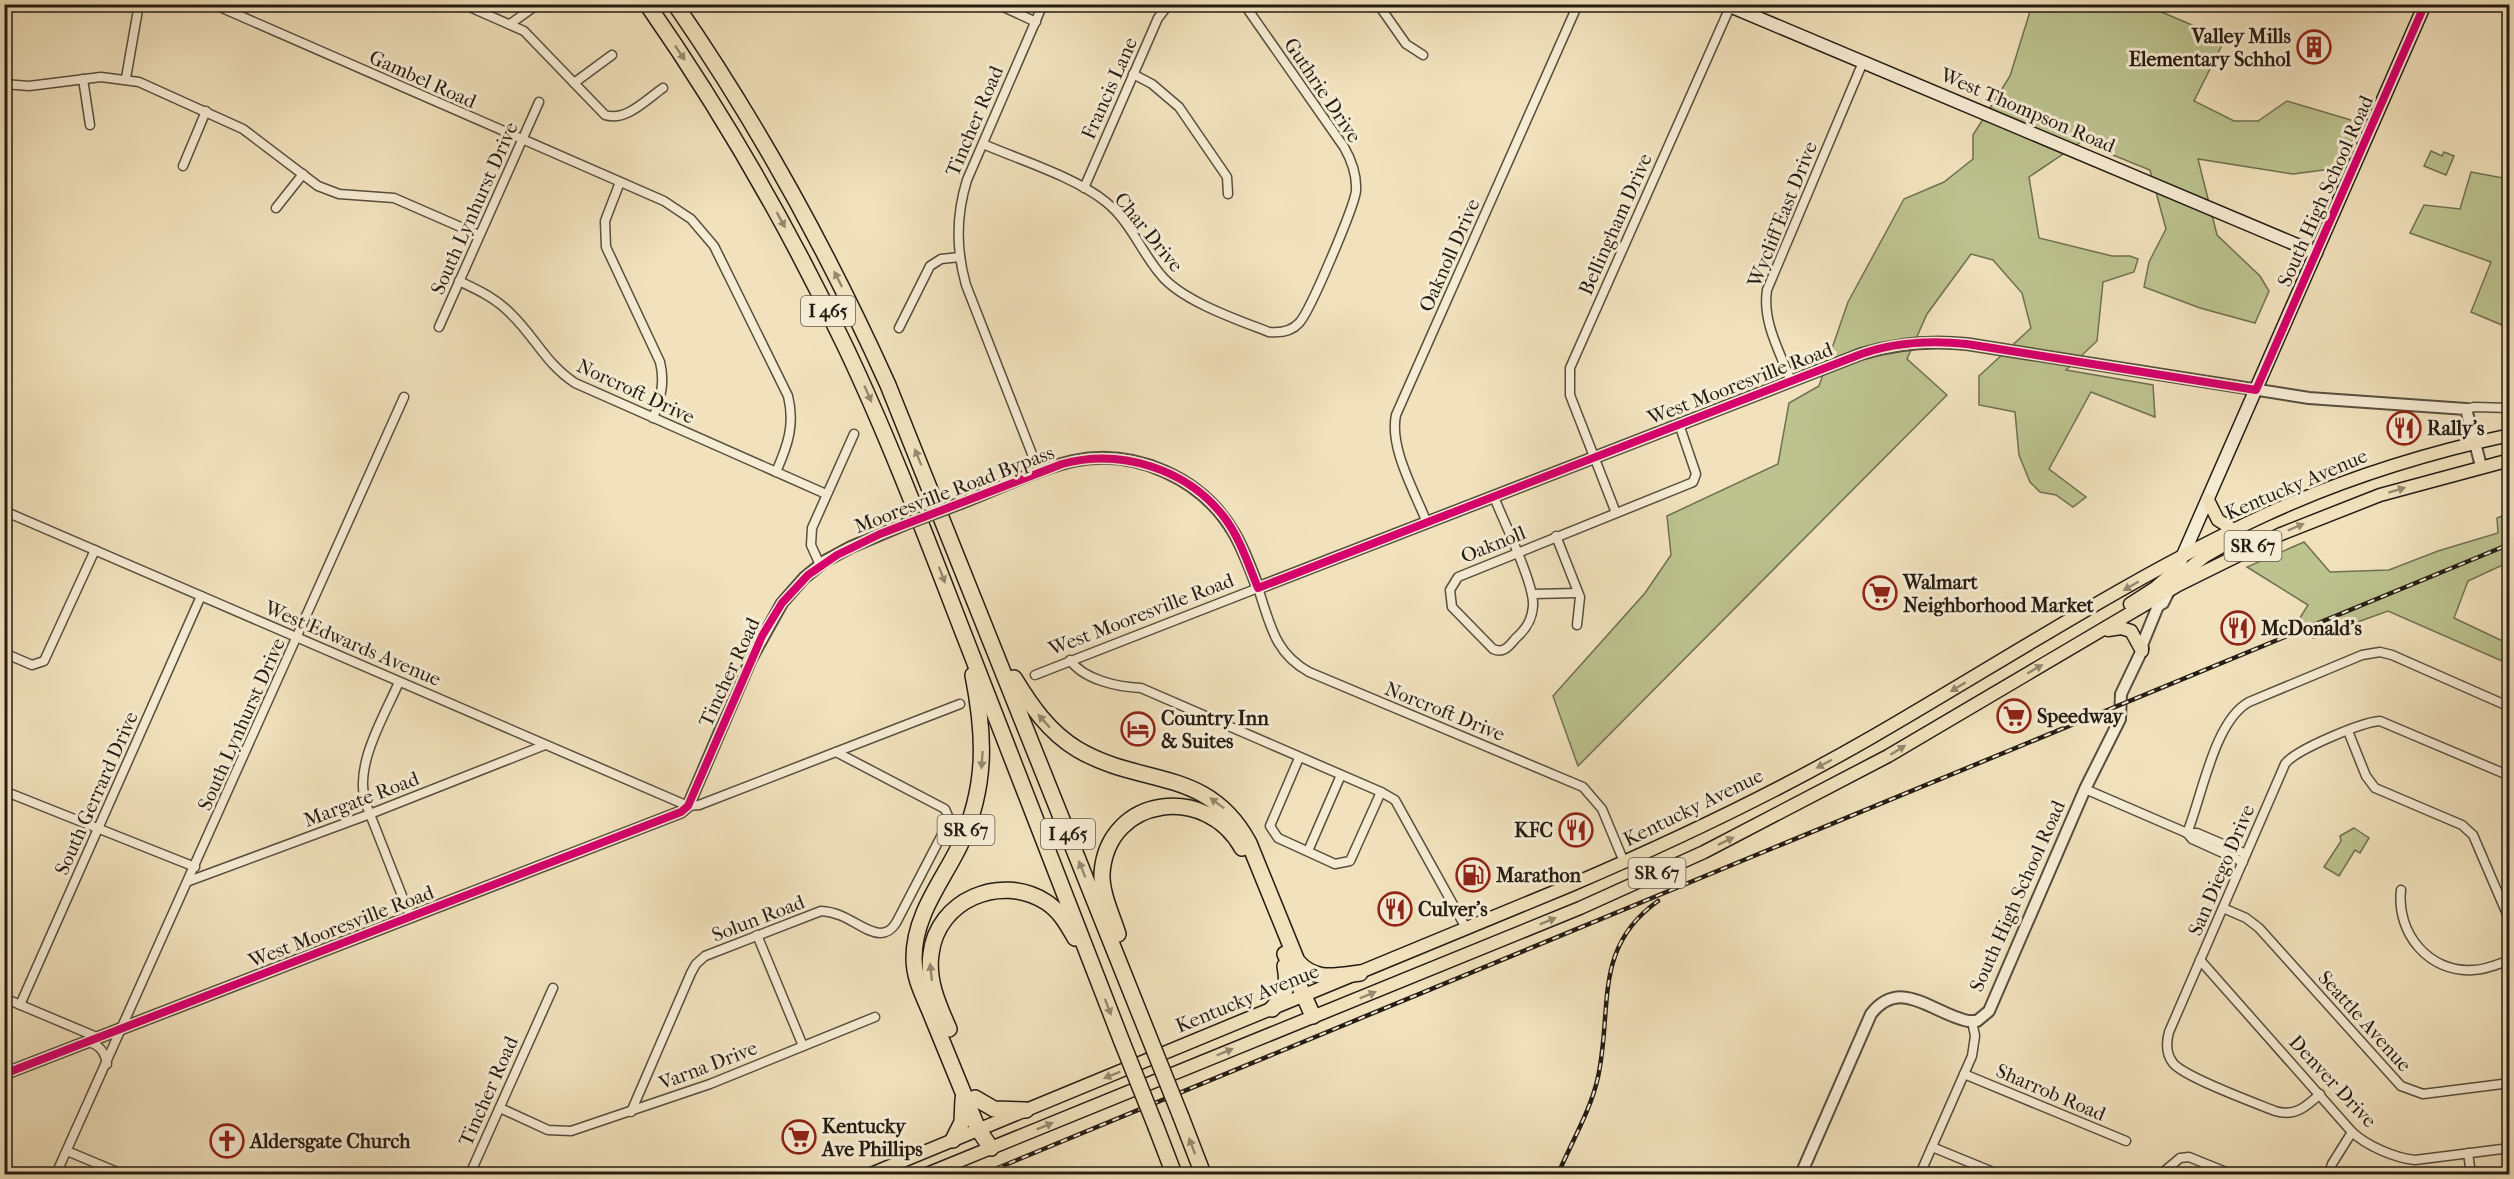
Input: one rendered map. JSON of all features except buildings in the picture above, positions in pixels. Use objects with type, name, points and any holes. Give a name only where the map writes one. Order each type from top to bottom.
[{"type":"highway","name":"I 465","points":[[647,4],[729,129],[818,290],[888,441],[1174,1174]]},
{"type":"highway","name":"I 465","points":[[675,4],[749,118],[839,282],[901,413],[1203,1174]]},
{"type":"highway","name":"SR 67","points":[[966,640],[981,722],[980,778],[973,810],[964,834],[922,917],[916,935],[914,960],[918,984],[982,1127]]},
{"type":"highway","points":[[994,648],[1034,710],[1067,742],[1097,759],[1193,789],[1211,798],[1233,818],[1250,843],[1297,961],[1313,1016]]},
{"type":"highway","points":[[1145,1026],[1142,1006],[1102,886],[1102,876],[1106,853],[1120,829],[1140,814],[1164,806],[1184,806],[1203,811],[1224,825],[1244,852],[1282,948],[1306,995]]},
{"type":"highway","points":[[953,1140],[969,1095],[931,980],[931,949],[947,916],[961,904],[977,895],[1001,890],[1025,892],[1042,900],[1057,911],[1095,971]]},
{"type":"highway","points":[[1272,1009],[1287,984],[1282,948]]},
{"type":"highway","name":"SR 67","points":[[1297,961],[1305,969],[1318,976],[1360,973]]},
{"type":"highway","points":[[969,1095],[994,1109],[1026,1110]]},
{"type":"highway","points":[[982,1127],[991,1148]]},
{"type":"main road","name":"South High School Road","points":[[2171,586],[2425,4]]},
{"type":"main road","name":"West Thompson Road","points":[[1727,6],[2316,253]]},
{"type":"main road","name":"Kentucky Avenue","points":[[871,1174],[1360,973],[1624,862],[1716,819],[1822,765],[2234,530],[2318,493],[2418,458],[2510,435]]},
{"type":"main road","name":"Kentucky Avenue","points":[[927,1174],[1580,908],[1725,842],[1888,756],[2096,634],[2171,586],[2244,551],[2311,521],[2380,495],[2510,460]]},
{"type":"main road","points":[[2171,586],[2205,556],[2309,503],[2318,493]]},
{"type":"main road","points":[[2208,500],[2218,520],[2234,530]]},
{"type":"main road","points":[[2072,647],[2076,638],[2155,588],[2181,561]]},
{"type":"main road","points":[[2096,634],[2124,628],[2135,635],[2142,649]]},
{"type":"street","points":[[126,78],[140,4]]},
{"type":"street","name":"Gambel Road","points":[[213,4],[664,201],[691,219],[714,246],[725,266],[788,396],[792,414],[791,430],[788,445],[776,472]]},
{"type":"street","points":[[463,4],[510,24],[530,37],[602,112],[614,118],[624,116],[663,88]]},
{"type":"street","points":[[510,24],[538,4]]},
{"type":"street","points":[[997,4],[1036,22]]},
{"type":"street","name":"Tincher Road","points":[[1039,472],[968,291],[960,257],[958,223],[970,172],[1043,4]]},
{"type":"street","name":"Francis Lane","points":[[1084,188],[1158,18],[1169,4]]},
{"type":"street","name":"Guthrie Drive","points":[[1244,4],[1344,147],[1353,165],[1355,177],[1354,200],[1350,213],[1305,316],[1291,329]]},
{"type":"street","points":[[1378,4],[1406,44],[1423,55]]},
{"type":"street","name":"Oaknoll Drive","points":[[1427,523],[1396,443],[1394,431],[1396,415],[1578,4]]},
{"type":"street","name":"Bellingham Drive","points":[[1616,513],[1570,395],[1568,378],[1571,365],[1727,6]]},
{"type":"street","points":[[574,83],[612,56]]},
{"type":"street","name":"Wycliff East Drive","points":[[1791,381],[1768,321],[1766,292],[1863,62]]},
{"type":"street","points":[[1133,74],[1152,84],[1179,107],[1227,177],[1228,194]]},
{"type":"street","points":[[4,84],[26,87],[101,77],[126,78],[144,83],[207,111],[253,135],[318,186],[339,194],[398,199],[479,235]]},
{"type":"street","points":[[83,79],[90,125]]},
{"type":"street","name":"South Lynhurst Drive","points":[[439,327],[539,102]]},
{"type":"street","points":[[183,166],[207,111]]},
{"type":"street","name":"Char Drive","points":[[983,144],[1084,188],[1103,200],[1120,215],[1160,275],[1182,294],[1269,332],[1277,333],[1291,329]]},
{"type":"street","points":[[276,208],[303,174]]},
{"type":"street","points":[[620,182],[607,215],[605,244],[660,362],[663,385],[653,418]]},
{"type":"street","points":[[899,328],[930,266],[941,260],[960,257]]},
{"type":"street","name":"Norcroft Drive","points":[[459,281],[486,294],[502,305],[516,319],[549,363],[580,386],[826,494]]},
{"type":"street","name":"West Mooresville Road","points":[[1035,675],[1880,348],[1916,342],[1991,347],[2256,390]]},
{"type":"street","points":[[2256,390],[2325,400],[2466,409],[2474,407],[2510,408]]},
{"type":"street","name":"South Lynhurst Drive","points":[[56,1174],[123,1029],[404,398]]},
{"type":"street","points":[[2466,409],[2481,466]]},
{"type":"street","name":"Oaknoll","points":[[1533,594],[1532,616],[1524,631],[1502,651],[1493,649],[1455,611],[1450,600],[1450,590],[1455,579],[1461,574],[1695,480],[1696,474],[1679,424]]},
{"type":"street","points":[[820,565],[813,552],[810,538],[813,525],[854,434]]},
{"type":"street","name":"Mooresville Road Bypass","points":[[820,565],[851,547],[1039,472],[1078,460],[1117,459],[1152,466],[1180,479],[1200,492],[1224,518],[1239,542],[1258,588]]},
{"type":"street","points":[[1494,497],[1533,594],[1578,593]]},
{"type":"street","name":"West Edwards Avenue","points":[[4,511],[688,806]]},
{"type":"street","points":[[1556,536],[1581,603],[1577,625]]},
{"type":"street","points":[[4,653],[32,665],[38,665],[46,659],[95,550]]},
{"type":"street","name":"Tincher Road","points":[[688,806],[768,625],[794,588],[820,565]]},
{"type":"street","name":"South High School Road","points":[[1801,1174],[1871,1014],[1879,1004],[1889,998],[1905,996],[1965,1021],[1983,1018],[1989,1011],[2085,789],[2120,719],[2121,694],[2142,649],[2149,646],[2165,609],[2163,603],[2171,586]]},
{"type":"street","name":"Norcroft Drive","points":[[1258,588],[1277,642],[1291,662],[1309,672],[1583,788],[1594,797],[1602,809],[1624,862]]},
{"type":"street","name":"South Gerrard Drive","points":[[20,1005],[201,596]]},
{"type":"street","points":[[2187,833],[2197,810],[2208,768],[2225,729],[2237,710],[2249,702],[2362,655],[2378,652],[2392,655],[2510,707]]},
{"type":"street","points":[[1070,660],[1076,669],[1121,687],[1141,688],[1395,800],[1466,928]]},
{"type":"street","points":[[399,682],[364,768],[362,791],[410,916]]},
{"type":"street","name":"West Mooresville Road","points":[[4,1074],[676,814],[688,806],[699,805],[960,704]]},
{"type":"street","name":"San Diego Drive","points":[[2320,1094],[2300,1111],[2278,1112],[2183,1072],[2169,1057],[2167,1046],[2168,1035],[2286,762],[2296,753],[2373,722],[2387,723],[2510,776]]},
{"type":"street","points":[[2348,731],[2366,776],[2373,786],[2462,825],[2473,835],[2510,921]]},
{"type":"street","name":"Margate Road","points":[[189,881],[370,814],[545,745]]},
{"type":"street","name":"Solun Road","points":[[631,1112],[696,964],[716,951],[821,911],[834,911],[878,933],[889,931],[896,924],[948,823],[948,816],[945,809],[836,752]]},
{"type":"street","points":[[1299,758],[1270,826],[1278,838],[1335,864],[1350,861],[1381,792]]},
{"type":"street","points":[[1308,851],[1341,775]]},
{"type":"street","points":[[2085,789],[2187,833],[2192,839],[2245,858]]},
{"type":"street","points":[[4,790],[195,867]]},
{"type":"street","points":[[2401,890],[2402,913],[2408,931],[2420,950],[2432,959],[2444,966],[2466,970],[2482,969],[2510,960]]},
{"type":"street","name":"Seattle Avenue","points":[[2223,908],[2246,918],[2259,928],[2401,1086],[2423,1094],[2510,1083]]},
{"type":"street","points":[[757,935],[803,1046]]},
{"type":"street","name":"Denver Drive","points":[[2200,960],[2352,1132],[2364,1141],[2406,1159],[2510,1148]]},
{"type":"street","name":"Tincher Road","points":[[470,1174],[553,988]]},
{"type":"street","points":[[4,998],[99,1038]]},
{"type":"street","name":"Varna Drive","points":[[500,1108],[550,1131],[569,1132],[710,1084],[875,1017]]},
{"type":"street","points":[[1920,1174],[1973,1050],[1975,1031],[1972,1021]]},
{"type":"street","points":[[88,1042],[102,1049],[106,1064]]},
{"type":"street","name":"Sharrob Road","points":[[1964,1074],[2126,1141]]},
{"type":"street","points":[[2329,1174],[2332,1164],[2352,1132]]},
{"type":"street","points":[[1932,1147],[1998,1174]]},
{"type":"street","points":[[67,1151],[122,1174]]},
{"type":"street","points":[[2468,1153],[2471,1174]]},
{"type":"street","points":[[2161,1174],[2183,1157],[2189,1157],[2231,1174]]},
{"type":"green space","points":[[2032,5],[2145,5],[2225,39],[2194,101],[2234,121],[2258,121],[2287,101],[2361,123],[2339,168],[2293,174],[2198,159],[2217,235],[2260,276],[2269,291],[2255,323],[2200,308],[2144,287],[2149,262],[2166,229],[2150,170],[2081,142],[2029,177],[2039,238],[2112,256],[2130,256],[2138,259],[2134,272],[2103,282],[2097,341],[2066,370],[2153,385],[2155,417],[2091,392],[2049,469],[2086,497],[2073,507],[2056,495],[2040,492],[2030,482],[2019,455],[2015,412],[1979,405],[1979,376],[2031,328],[2022,293],[1993,260],[1971,254],[1927,314],[1907,359],[1947,395],[1578,766],[1553,696],[1645,593],[1671,555],[1667,516],[1778,464],[1789,403],[1819,386],[1848,302],[1904,199],[1944,182],[1973,159],[1973,135],[2010,76]]},
{"type":"green space","points":[[2431,151],[2442,156],[2444,152],[2454,156],[2446,175],[2424,166]]},
{"type":"green space","points":[[2471,172],[2509,179],[2509,328],[2471,312],[2491,262],[2410,233],[2424,205],[2460,209]]},
{"type":"green space","points":[[2509,513],[2509,562],[2468,581],[2454,618],[2509,644],[2509,664],[2388,611],[2313,638],[2298,621],[2308,605],[2247,567],[2304,542],[2330,572],[2389,570],[2438,551],[2498,533],[2497,518]]},
{"type":"green space","points":[[2354,828],[2369,838],[2360,853],[2355,850],[2339,876],[2324,867],[2341,841],[2340,836]]},
{"type":"railway","points":[[983,1174],[2510,544]]},
{"type":"railway","points":[[1558,1174],[1595,1089],[1614,959],[1623,939],[1637,919],[1658,901]]},
{"type":"cycle path","points":[[4,1074],[681,812],[688,806],[762,636],[782,603],[808,575],[837,555],[880,534],[1062,464],[1084,460],[1129,461],[1151,466],[1191,486],[1209,500],[1230,525],[1258,588],[1856,356],[1897,345],[1925,342],[1967,344],[2256,390],[2425,4]]},
{"type":"place","name":"Valley Mills Elementary Schhol","points":[[2314,47]]},
{"type":"place","name":"Rally's","points":[[2404,428]]},
{"type":"place","name":"Walmart Neighborhood Market","points":[[1880,593]]},
{"type":"place","name":"McDonald's","points":[[2238,628]]},
{"type":"place","name":"Speedway","points":[[2014,716]]},
{"type":"place","name":"Country Inn & Suites","points":[[1138,729]]},
{"type":"place","name":"KFC","points":[[1576,830]]},
{"type":"place","name":"Marathon","points":[[1473,875]]},
{"type":"place","name":"Culver's","points":[[1395,909]]},
{"type":"place","name":"Kentucky Ave Phillips","points":[[799,1137]]},
{"type":"place","name":"Aldersgate Church","points":[[227,1141]]}]
